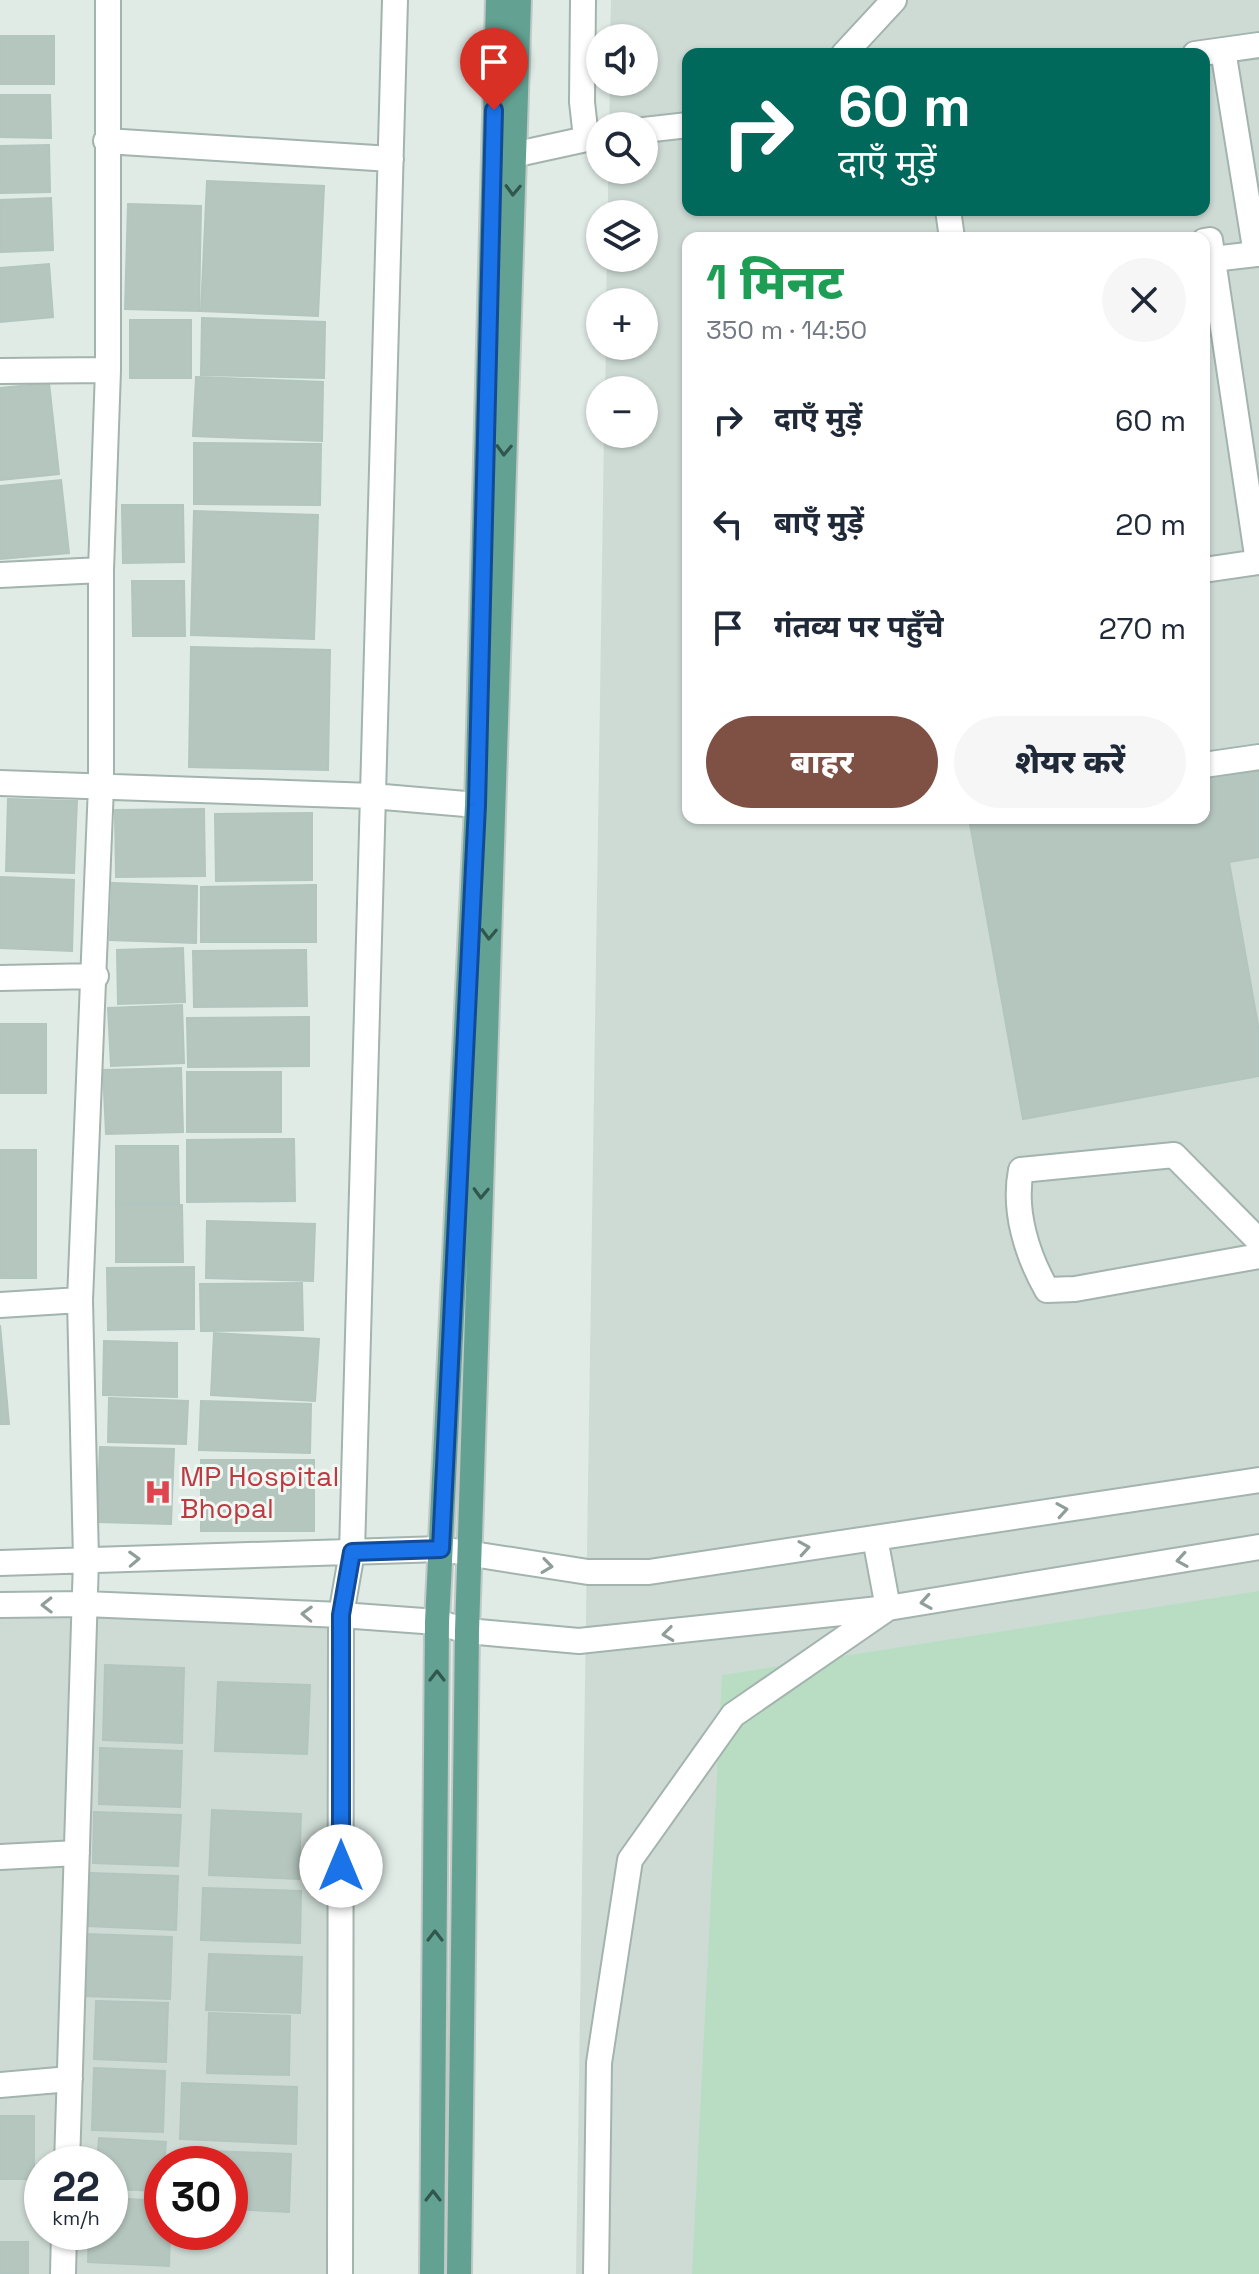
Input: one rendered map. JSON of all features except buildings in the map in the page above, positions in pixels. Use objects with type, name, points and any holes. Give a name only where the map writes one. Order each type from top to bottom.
[{"type":"main road","points":[[432,2274],[437,1622],[477,805],[498,0]]},
{"type":"main road","points":[[459,2274],[469,1555],[519,0]]},
{"type":"street","points":[[68,2146],[86,1560],[80,1300],[96,976],[101,786],[101,570],[108,370],[108,0]]},
{"type":"street","points":[[340,2274],[341,1615],[352,1552],[395,0]]},
{"type":"street","points":[[583,0],[582,102],[586,115]]},
{"type":"street","points":[[850,48],[894,0]]},
{"type":"street","points":[[1210,52],[1259,45]]},
{"type":"street","points":[[1210,250],[1256,254],[1223,50]]},
{"type":"street","points":[[658,128],[682,126]]},
{"type":"street","points":[[513,155],[586,139]]},
{"type":"street","points":[[106,141],[391,159]]},
{"type":"street","points":[[1210,262],[1258,562],[1210,569]]},
{"type":"street","points":[[0,371],[108,370]]},
{"type":"street","points":[[0,575],[101,570]]},
{"type":"street","points":[[1210,764],[1259,757]]},
{"type":"street","points":[[0,783],[372,796],[477,805]]},
{"type":"street","points":[[0,978],[96,976]]},
{"type":"street","points":[[1259,1241],[1174,1155],[1021,1170],[1017,1192],[1031,1262],[1047,1290],[1075,1289],[1259,1256]]},
{"type":"street","points":[[0,1305],[80,1300]]},
{"type":"street","points":[[0,1563],[441,1549],[588,1572],[649,1572],[1259,1480]]},
{"type":"street","points":[[875,1538],[888,1608]]},
{"type":"street","points":[[0,1605],[85,1604],[341,1615],[437,1622],[467,1631],[579,1641],[888,1608],[1259,1547]]},
{"type":"street","points":[[596,2274],[599,2063],[630,1860],[733,1715],[888,1608]]},
{"type":"street","points":[[0,1857],[77,1853]]},
{"type":"street","points":[[0,2085],[70,2079]]},
{"type":"street","points":[[63,2274],[64,2250]]},
{"type":"shaded area","points":[[611,0],[1259,0],[1259,2274],[576,2274],[604,448],[658,448],[658,376],[605,376],[606,360],[658,360],[658,288],[606,288],[607,272],[658,272],[658,200],[608,200],[608,184],[658,184],[658,112],[609,112],[610,96],[658,96],[658,24],[610,24]]},
{"type":"shaded area","points":[[0,1614],[341,1615],[340,2274],[0,2274]]},
{"type":"green space","points":[[1259,1591],[1259,2274],[692,2274],[722,1675]]},
{"type":"place","name":"MP Hospital Bhopal","points":[[158,1492]]},
{"type":"route","points":[[341,1866],[341,1615],[352,1552],[441,1549],[477,805],[494,110]]}]
